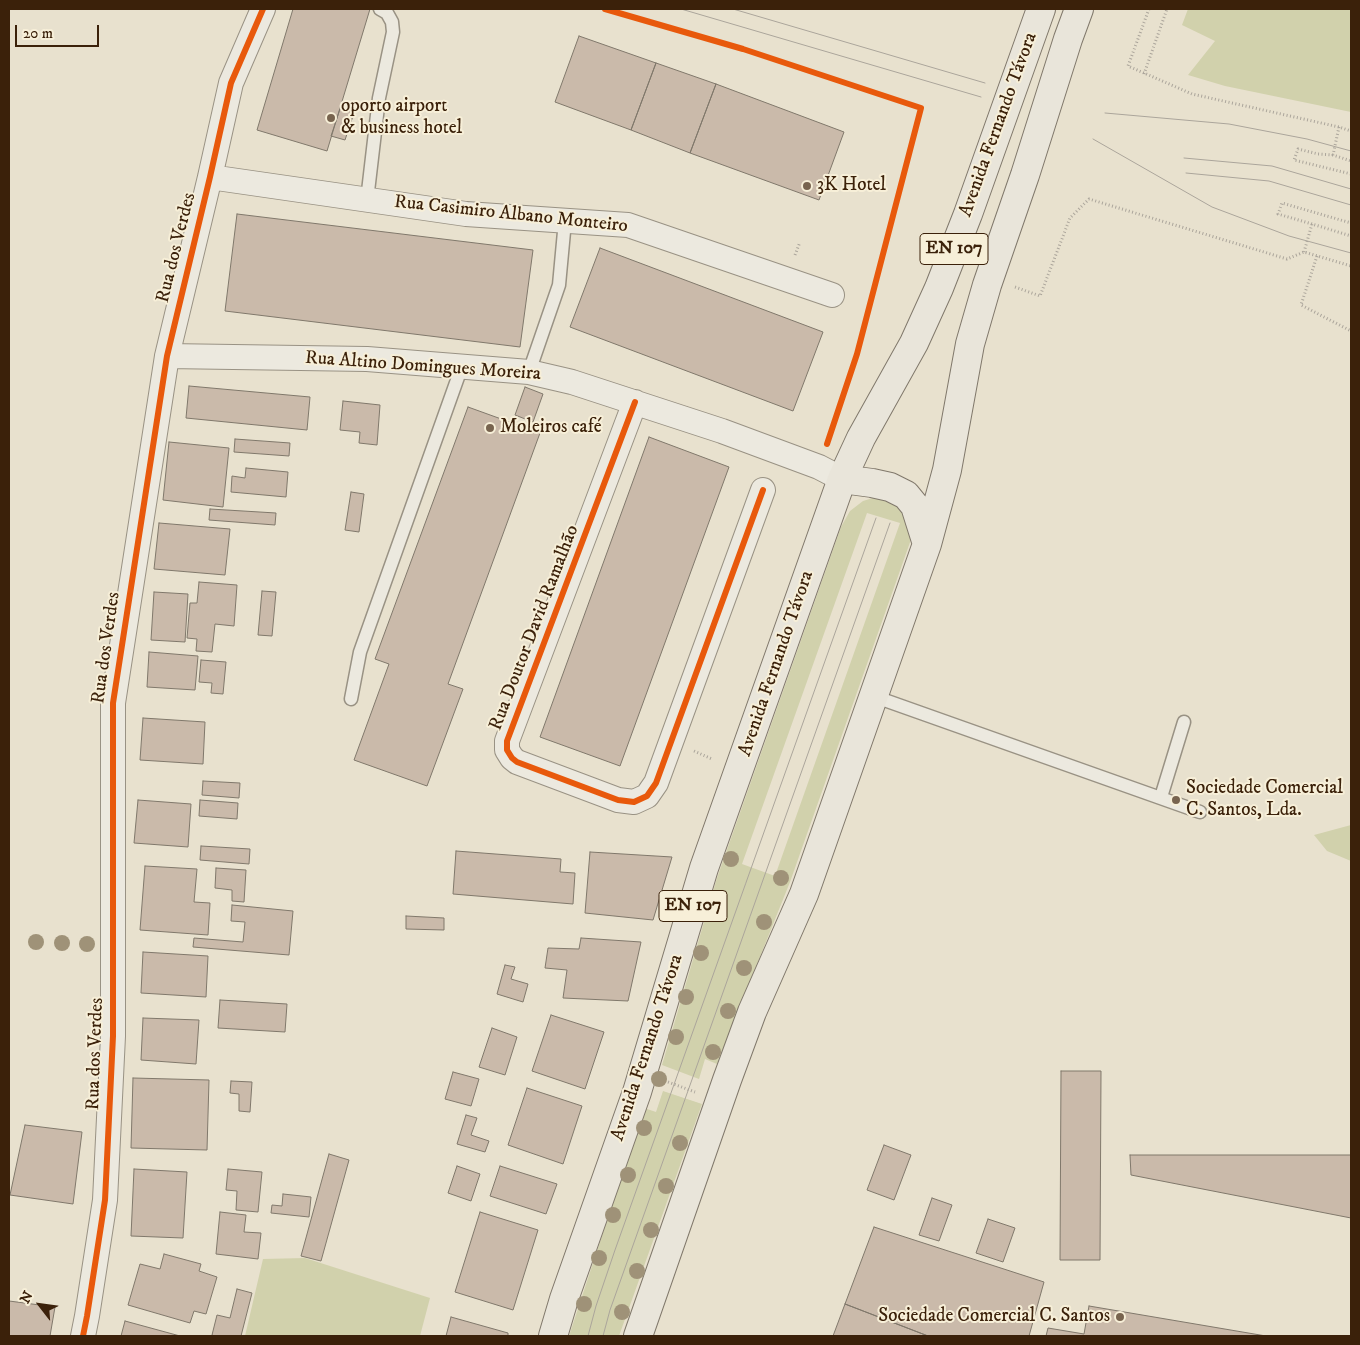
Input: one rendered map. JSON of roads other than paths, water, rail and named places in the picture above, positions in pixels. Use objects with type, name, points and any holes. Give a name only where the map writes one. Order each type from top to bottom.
[{"type":"main road","name":"Avenida Fernando Távora","points":[[553,1336],[567,1290],[636,1092],[704,868],[842,479],[862,438],[914,343],[939,288],[971,205],[1041,9]]},
{"type":"main road","name":"Avenida Fernando Távora","points":[[638,1336],[726,1080],[752,1012],[804,894],[927,544],[947,470],[972,336],[987,285],[1079,9]]},
{"type":"main road","points":[[842,479],[890,487],[906,495],[915,506],[927,544]]},
{"type":"street","name":"Rua dos Verdes","points":[[83,1336],[106,1190],[112,1036],[113,703],[167,356],[231,83],[262,9]]},
{"type":"street","name":"Rua Casimiro Albano Monteiro","points":[[210,177],[466,214],[628,225],[832,295]]},
{"type":"street","name":"Rua Altino Domingues Moreira","points":[[167,356],[367,359],[529,372],[572,382],[731,434],[819,467],[842,479]]},
{"type":"street","name":"Rua Doutor David Ramalhão","points":[[635,402],[507,741],[507,750],[517,762],[618,800],[634,802],[647,796],[656,783],[763,490]]},
{"type":"lane","points":[[367,200],[379,98],[393,32],[392,22],[387,12],[380,9]]},
{"type":"lane","points":[[529,372],[558,285],[565,221]]},
{"type":"lane","points":[[351,699],[360,652],[462,366]]},
{"type":"lane","points":[[873,696],[1200,812]]},
{"type":"lane","points":[[1161,797],[1184,722]]},
{"type":"tram line","points":[[681,9],[981,97]]},
{"type":"tram line","points":[[733,9],[985,83]]},
{"type":"tram line","points":[[1105,113],[1229,124],[1307,139],[1351,151]]},
{"type":"tram line","points":[[1093,139],[1212,207],[1289,236],[1351,253]]},
{"type":"tram line","points":[[1184,158],[1272,166],[1351,189]]},
{"type":"tram line","points":[[1186,173],[1269,181],[1351,205]]},
{"type":"tram line","points":[[588,1336],[615,1250],[876,518]]},
{"type":"tram line","points":[[603,1336],[610,1310],[890,523]]},
{"type":"place","name":"oporto airport & business hotel","points":[[331,118]]},
{"type":"place","name":"3K Hotel","points":[[807,186]]},
{"type":"place","name":"Moleiros café","points":[[490,428]]},
{"type":"place","name":"Sociedade Comercial C. Santos, Lda.","points":[[1176,800]]},
{"type":"place","name":"Sociedade Comercial C. Santos","points":[[1120,1317]]}]
